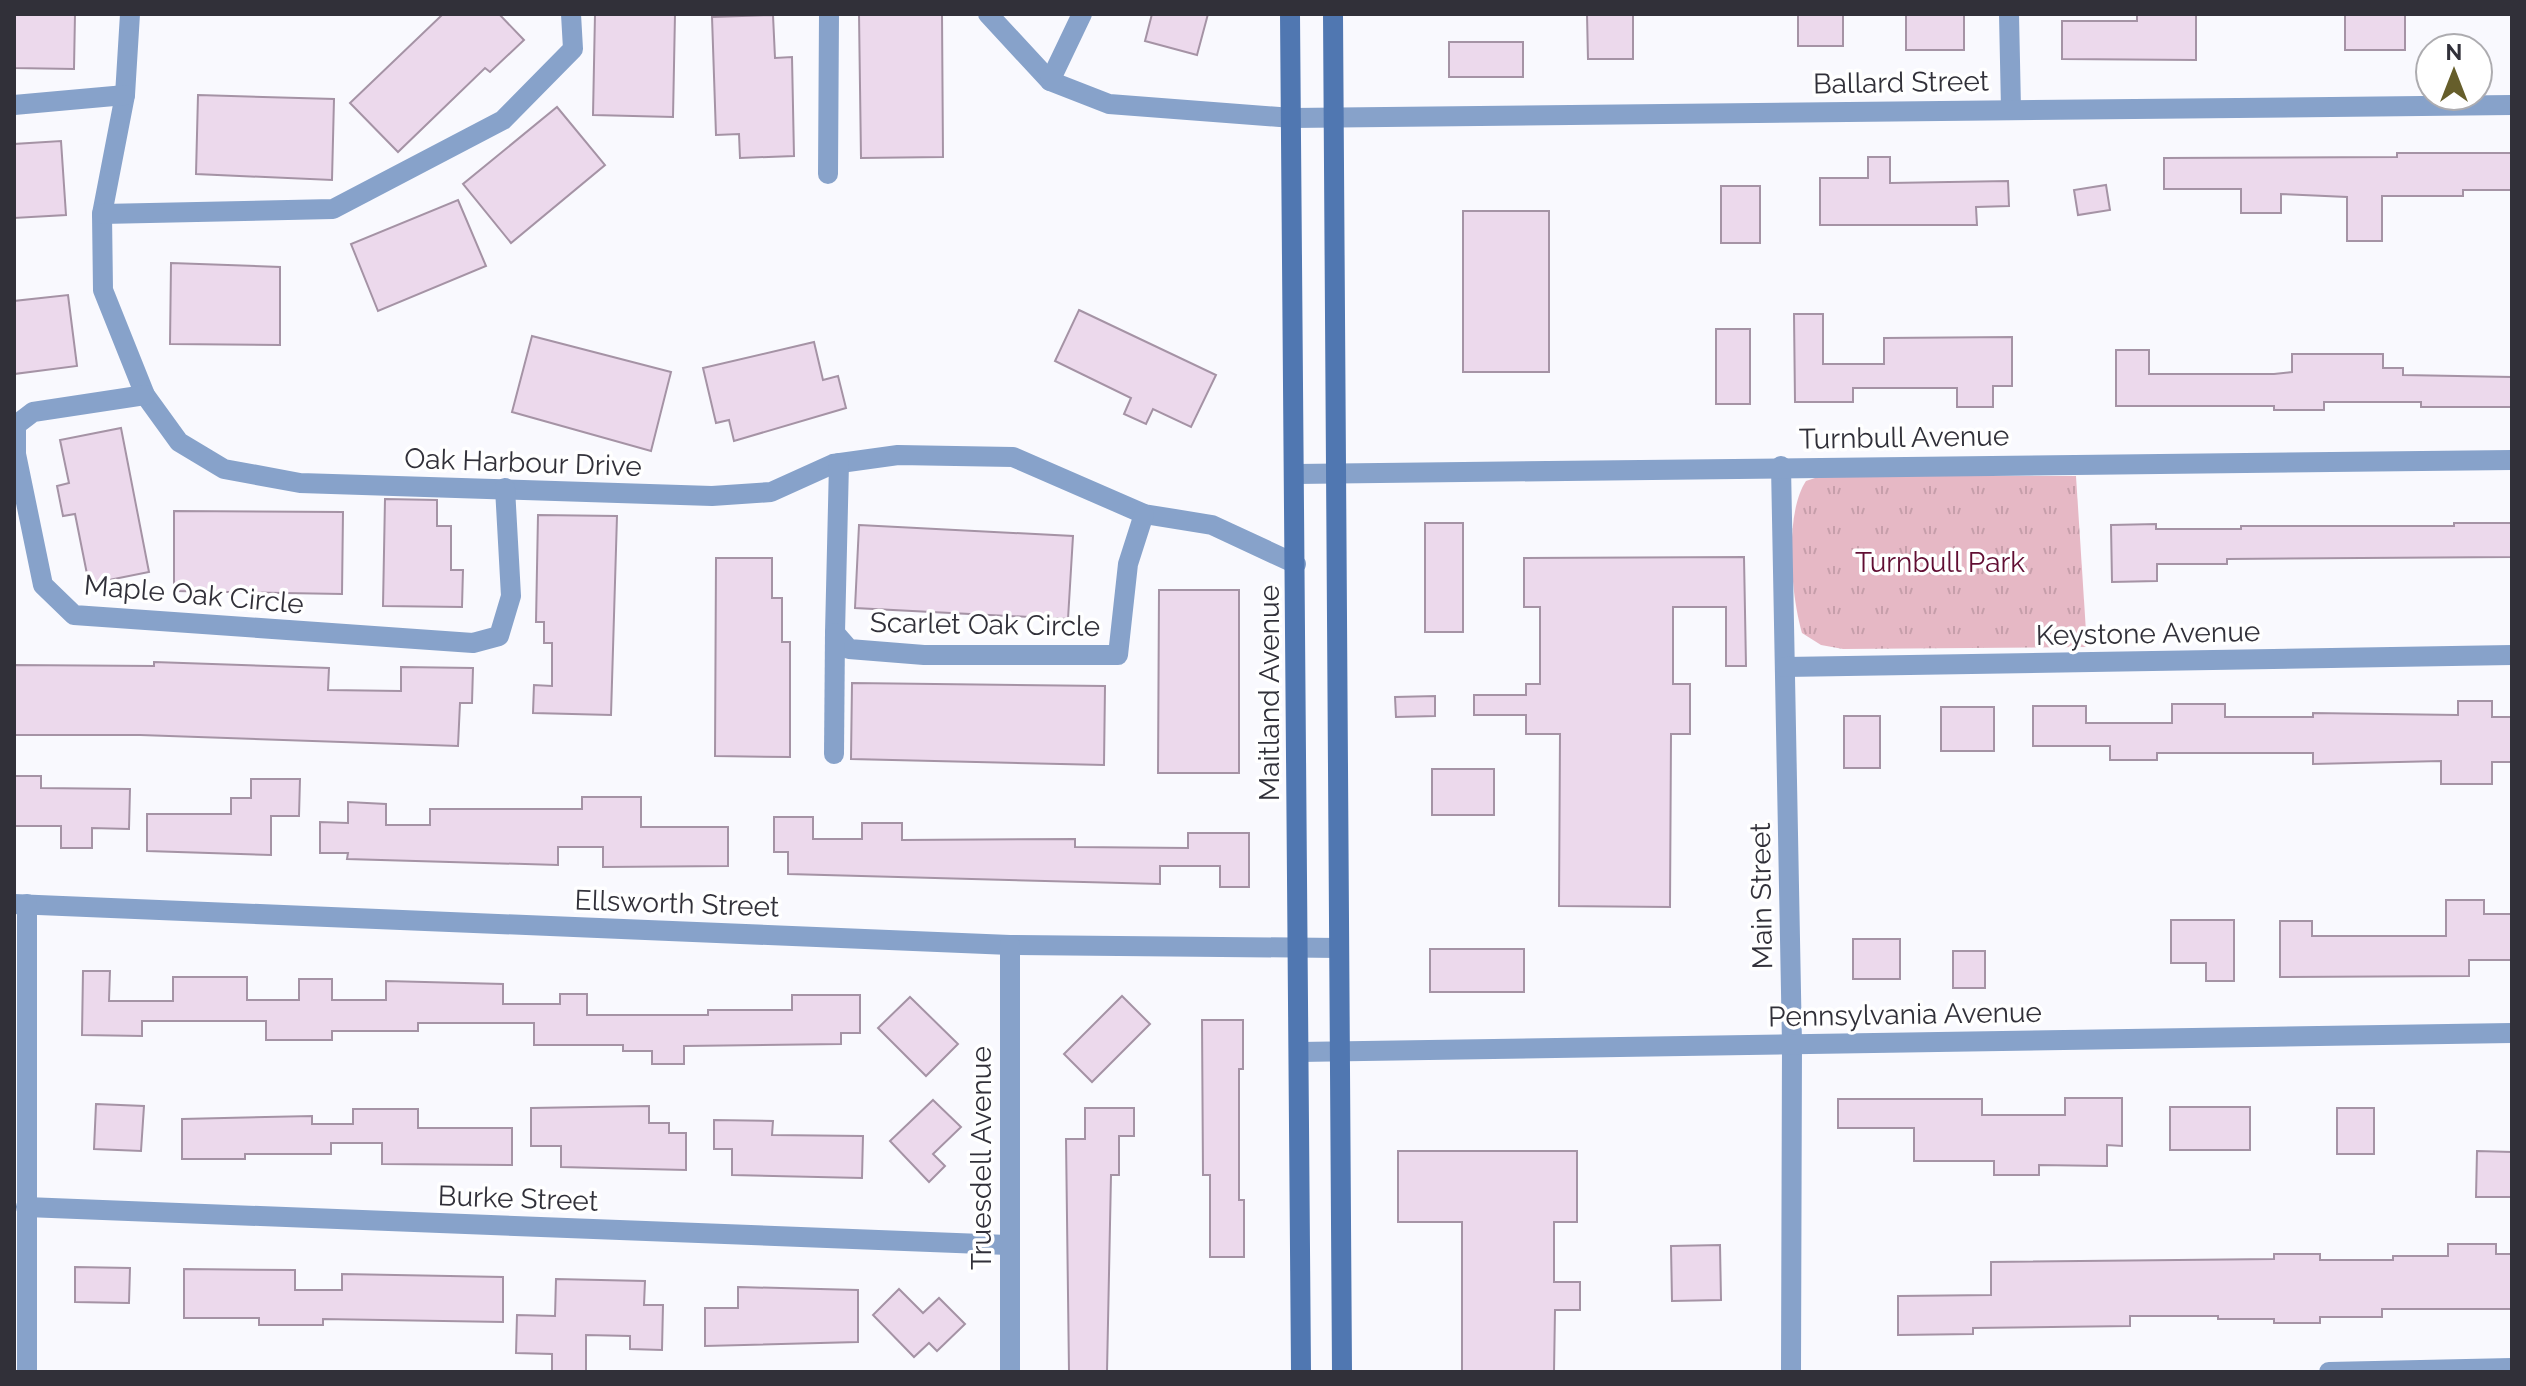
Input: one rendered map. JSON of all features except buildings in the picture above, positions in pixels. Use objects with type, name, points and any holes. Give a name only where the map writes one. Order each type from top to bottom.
[{"type":"main road","name":"Maitland Avenue","points":[[1290,14],[1301,1372]]},
{"type":"main road","points":[[1333,14],[1342,1372]]},
{"type":"street","name":"Oak Harbour Drive","points":[[130,14],[125,95],[102,214],[103,290],[145,395],[179,442],[224,469],[300,483],[712,496],[771,492],[839,463],[898,455],[1013,457],[1144,514],[1212,525],[1296,564]]},
{"type":"street","points":[[102,214],[333,209],[503,120],[573,49],[571,14]]},
{"type":"street","points":[[828,174],[829,14]]},
{"type":"street","points":[[988,14],[1050,81],[1082,14]]},
{"type":"street","points":[[2009,14],[2011,109]]},
{"type":"street","name":"Ballard Street","points":[[1050,81],[1109,104],[1292,118],[2512,105]]},
{"type":"street","points":[[14,105],[125,95]]},
{"type":"street","name":"Maple Oak Circle","points":[[145,395],[33,412],[16,425],[16,454],[43,585],[74,615],[473,643],[499,636],[511,596],[505,488]]},
{"type":"street","name":"Turnbull Avenue","points":[[1296,474],[1781,466],[2512,460]]},
{"type":"street","name":"Scarlet Oak Circle","points":[[839,463],[835,633],[849,649],[924,655],[1118,655],[1128,564],[1144,514]]},
{"type":"street","name":"Main Street","points":[[1781,466],[1792,1044],[1791,1372]]},
{"type":"street","points":[[834,754],[835,633]]},
{"type":"street","name":"Keystone Avenue","points":[[1785,667],[2512,655]]},
{"type":"street","points":[[21,904],[27,1372]]},
{"type":"street","name":"Ellsworth Street","points":[[21,904],[1010,945],[1339,948]]},
{"type":"street","name":"Truesdell Avenue","points":[[1010,945],[1010,1372]]},
{"type":"street","name":"Pennsylvania Avenue","points":[[1299,1052],[2512,1033]]},
{"type":"street","name":"Burke Street","points":[[26,1207],[1008,1245]]},
{"type":"street","points":[[2329,1372],[2512,1368]]},
{"type":"green space","name":"Turnbull Park","points":[[1821,476],[2076,476],[2087,647],[1843,649],[1821,645],[1802,633],[1795,598],[1792,534],[1799,495],[1806,481]]}]
